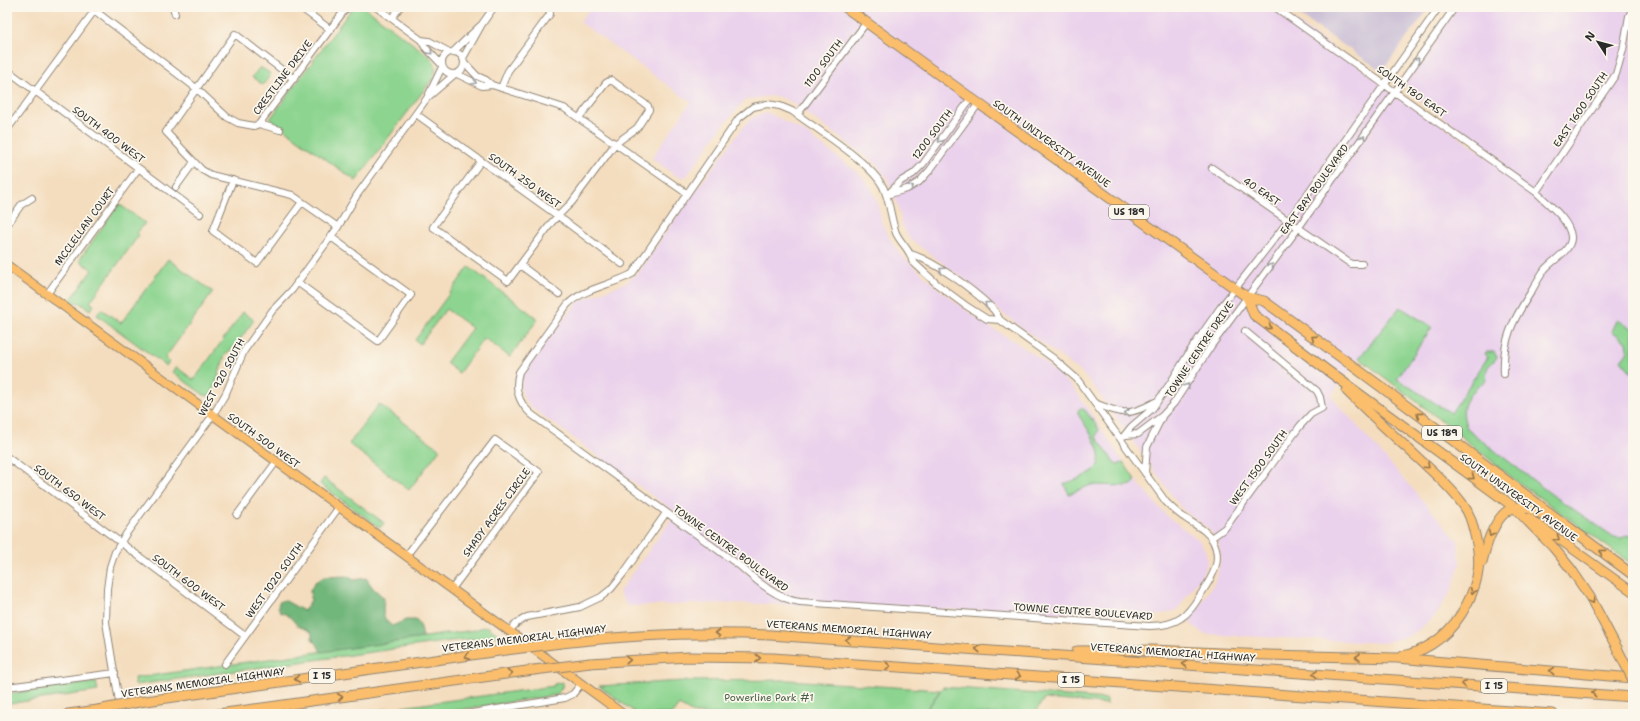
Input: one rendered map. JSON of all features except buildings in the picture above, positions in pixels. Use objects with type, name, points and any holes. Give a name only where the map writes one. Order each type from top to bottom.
[{"type":"highway","name":"SOUTH UNIVERSITY AVENUE","points":[[845,7],[1247,297],[1264,301],[1633,575]]},
{"type":"highway","name":"SOUTH UNIVERSITY AVENUE","points":[[1247,297],[1254,315],[1514,507]]},
{"type":"highway","points":[[1328,371],[1369,412],[1436,474],[1464,506],[1471,520],[1477,540],[1480,568]]},
{"type":"highway","points":[[1397,658],[1415,653],[1432,645],[1459,619],[1475,588],[1493,528],[1504,514],[1514,507],[1521,506],[1572,530]]},
{"type":"highway","name":"US 189","points":[[1514,507],[1553,547],[1571,569],[1590,597],[1633,679]]},
{"type":"highway","name":"VETERANS MEMORIAL HIGHWAY","points":[[68,714],[139,702],[561,643],[653,634],[731,633],[794,636],[1633,697]]},
{"type":"highway","points":[[1016,652],[1152,650],[1266,655],[1397,658],[1633,679]]},
{"type":"highway","name":"I 15","points":[[218,714],[590,663],[689,657],[772,658],[1553,714]]},
{"type":"main road","name":"SOUTH 500 WEST","points":[[7,265],[623,714]]},
{"type":"main road","name":"SOUTH UNIVERSITY AVENUE","points":[[1514,507],[1633,592]]},
{"type":"street","points":[[173,7],[175,14]]},
{"type":"street","points":[[300,7],[331,30]]},
{"type":"street","name":"CRESTLINE DRIVE","points":[[96,9],[196,88],[227,117],[238,123],[254,126],[259,124],[347,7]]},
{"type":"street","points":[[376,7],[421,40],[446,72],[456,74],[482,86],[492,85]]},
{"type":"street","points":[[392,18],[400,7]]},
{"type":"street","points":[[456,74],[461,71],[463,60],[482,24],[494,7]]},
{"type":"street","points":[[501,88],[508,71],[550,14],[550,7]]},
{"type":"street","name":"SOUTH 180 EAST","points":[[1275,7],[1536,192],[1563,219],[1570,230],[1571,242],[1566,250],[1544,270],[1516,315],[1508,332],[1503,358],[1504,374]]},
{"type":"street","name":"EAST BAY BOULEVARD","points":[[1236,289],[1289,220],[1439,7]]},
{"type":"street","name":"EAST BAY BOULEVARD","points":[[1247,297],[1299,227],[1455,7]]},
{"type":"street","name":"EAST 1600 SOUTH","points":[[1536,192],[1616,74],[1623,50],[1629,16],[1633,8]]},
{"type":"street","points":[[7,130],[96,9]]},
{"type":"street","name":"1100 SOUTH","points":[[797,115],[866,23]]},
{"type":"street","points":[[442,65],[443,57],[451,52],[482,24]]},
{"type":"street","points":[[294,79],[235,34],[166,132],[202,170],[212,175],[288,193],[338,227]]},
{"type":"street","points":[[421,40],[429,41],[451,52],[460,54],[463,60],[477,76],[486,80],[492,85],[560,106],[686,193]]},
{"type":"street","name":"WEST 920 SOUTH","points":[[121,714],[116,673],[106,622],[106,589],[110,567],[116,552],[213,415],[226,393],[244,351],[272,312],[331,237],[357,195],[427,98],[442,65]]},
{"type":"street","name":"SOUTH 400 WEST","points":[[7,70],[36,90],[138,169],[200,214]]},
{"type":"street","name":"WEST 920 SOUTH","points":[[427,98],[456,74]]},
{"type":"street","points":[[481,160],[434,227],[508,281],[558,216],[572,202],[615,144],[637,128],[649,110],[648,106],[609,80],[579,118]]},
{"type":"street","name":"1200 SOUTH","points":[[886,195],[901,181],[913,174],[923,164],[971,98]]},
{"type":"street","name":"1200 SOUTH","points":[[886,195],[907,189],[919,182],[930,170],[979,103]]},
{"type":"street","name":"TOWNE CENTRE BOULEVARD","points":[[774,104],[787,109],[868,168],[878,178],[886,195],[896,232],[904,246],[911,254],[912,261],[943,289],[987,319],[1000,320],[1066,367],[1082,384],[1094,403],[1166,502],[1175,511],[1196,525],[1211,538],[1217,556],[1216,570],[1212,579],[1193,606],[1180,619],[1170,624],[1149,626],[790,600],[770,590],[740,566],[531,414],[520,400],[517,391],[516,383],[519,372],[524,363],[567,305],[577,296],[616,282],[632,274],[661,233],[686,193],[735,122],[747,110],[759,105],[774,104]]},
{"type":"street","name":"SOUTH 250 WEST","points":[[416,114],[622,264]]},
{"type":"street","points":[[259,124],[280,130]]},
{"type":"street","points":[[176,187],[194,162]]},
{"type":"street","name":"40 EAST","points":[[1212,168],[1351,264],[1362,264]]},
{"type":"street","name":"MCCLELLAN COURT","points":[[47,294],[138,169]]},
{"type":"street","points":[[233,180],[213,231],[257,263],[302,202]]},
{"type":"street","points":[[7,225],[21,205],[32,198]]},
{"type":"street","points":[[297,282],[378,341],[411,295],[331,237]]},
{"type":"street","points":[[911,254],[927,260],[971,291],[993,308],[1000,320]]},
{"type":"street","points":[[520,265],[559,294]]},
{"type":"street","name":"TOWNE CENTRE DRIVE","points":[[1120,439],[1126,435],[1131,427],[1152,409],[1190,351],[1221,307],[1236,289]]},
{"type":"street","name":"TOWNE CENTRE DRIVE","points":[[1126,435],[1138,434],[1162,416],[1183,391],[1211,346],[1247,297]]},
{"type":"street","name":"WEST 1500 SOUTH","points":[[1211,538],[1225,528],[1300,426],[1311,414],[1322,408],[1317,391],[1246,331]]},
{"type":"street","points":[[1094,403],[1124,413],[1134,413],[1158,401]]},
{"type":"street","points":[[1145,473],[1147,448],[1162,416]]},
{"type":"street","name":"SHADY ACRES CIRCLE","points":[[406,556],[494,440],[501,444],[539,472],[452,589]]},
{"type":"street","name":"SOUTH 650 WEST","points":[[7,457],[121,543]]},
{"type":"street","points":[[237,515],[276,462]]},
{"type":"street","name":"WEST 1020 SOUTH","points":[[225,664],[339,508]]},
{"type":"street","points":[[509,632],[517,622],[527,616],[588,605],[606,593],[623,574],[666,513]]},
{"type":"street","name":"SOUTH 600 WEST","points":[[121,543],[245,636]]},
{"type":"street","points":[[7,687],[116,673]]},
{"type":"street","points":[[466,714],[565,698],[573,694],[581,684]]},
{"type":"shaded area","points":[[591,7],[1275,7],[1498,164],[1501,159],[1415,97],[1405,84],[1408,77],[1457,7],[1633,7],[1633,565],[1515,480],[1442,421],[1359,358],[1331,396],[1458,541],[1460,564],[1452,589],[1436,615],[1412,635],[1383,643],[1203,634],[1189,622],[1214,583],[1219,569],[1221,555],[1218,541],[1209,529],[1182,509],[1094,387],[1081,372],[997,309],[975,287],[910,239],[902,225],[898,206],[887,178],[875,163],[788,100],[776,96],[745,100],[720,129],[686,177],[676,176],[652,158],[691,102],[580,22]]},
{"type":"shaded area","points":[[1287,7],[1430,7],[1382,71]]},
{"type":"shaded area","points":[[769,113],[804,132],[861,175],[871,188],[877,201],[882,224],[892,243],[901,255],[945,294],[983,323],[1014,341],[1043,361],[1075,390],[1134,478],[1167,516],[1199,540],[1206,552],[1207,563],[1205,570],[1177,610],[1155,616],[733,603],[627,606],[619,592],[676,513],[528,404],[521,387],[522,378],[528,367],[559,324],[578,302],[627,282],[640,271],[670,226],[746,123],[752,118]]},
{"type":"green space","points":[[353,7],[364,7],[429,56],[434,62],[436,69],[433,78],[356,181],[270,119]]},
{"type":"green space","points":[[260,67],[271,74],[263,85],[252,77]]},
{"type":"green space","points":[[119,204],[145,223],[137,233],[139,235],[90,302],[94,305],[90,310],[80,303],[70,301],[92,270],[79,260]]},
{"type":"green space","points":[[168,259],[213,292],[165,358],[169,362],[166,366],[97,315],[101,309],[121,323]]},
{"type":"green space","points":[[469,267],[538,319],[510,357],[484,338],[459,373],[446,363],[472,328],[446,309],[420,344],[415,340]]},
{"type":"green space","points":[[1400,307],[1432,327],[1397,379],[1451,413],[1488,357],[1485,354],[1486,352],[1494,352],[1497,357],[1487,369],[1486,380],[1469,396],[1464,408],[1465,422],[1468,430],[1551,494],[1614,537],[1621,538],[1633,534],[1633,565],[1515,480],[1442,421],[1359,358]]},
{"type":"green space","points":[[243,312],[254,320],[236,345],[225,355],[214,389],[210,396],[204,395],[172,372],[176,367],[194,380]]},
{"type":"green space","points":[[1618,319],[1633,329],[1633,374],[1621,360],[1628,351],[1627,342],[1612,331]]},
{"type":"green space","points":[[379,404],[440,449],[409,490],[349,444]]},
{"type":"green space","points":[[1080,408],[1085,410],[1099,429],[1096,437],[1114,462],[1117,464],[1124,463],[1134,478],[1135,482],[1132,485],[1091,485],[1069,494],[1064,484],[1083,477],[1093,471],[1098,465],[1099,458],[1095,442],[1078,414]]},
{"type":"green space","points":[[324,478],[384,523],[380,528],[320,484]]},
{"type":"green space","points":[[347,576],[354,580],[366,578],[373,588],[384,598],[384,617],[388,623],[392,626],[406,620],[416,620],[421,627],[423,638],[321,652],[317,644],[312,639],[312,633],[300,627],[288,615],[280,612],[278,607],[279,602],[284,600],[304,611],[311,600],[310,591],[315,582],[324,577]]},
{"type":"green space","points":[[487,626],[500,636],[451,641],[135,685],[134,678],[474,630]]},
{"type":"green space","name":"Powerline Park #1","points":[[788,680],[940,690],[923,714],[695,714],[679,705],[672,714],[637,714],[599,686],[683,681]]},
{"type":"green space","points":[[96,682],[98,691],[7,704],[7,696],[13,693]]},
{"type":"green space","points":[[563,682],[557,695],[432,714],[351,714],[554,686],[554,684]]},
{"type":"green space","points":[[943,687],[1107,699],[1107,704],[1044,699],[1034,714],[924,714]]}]
